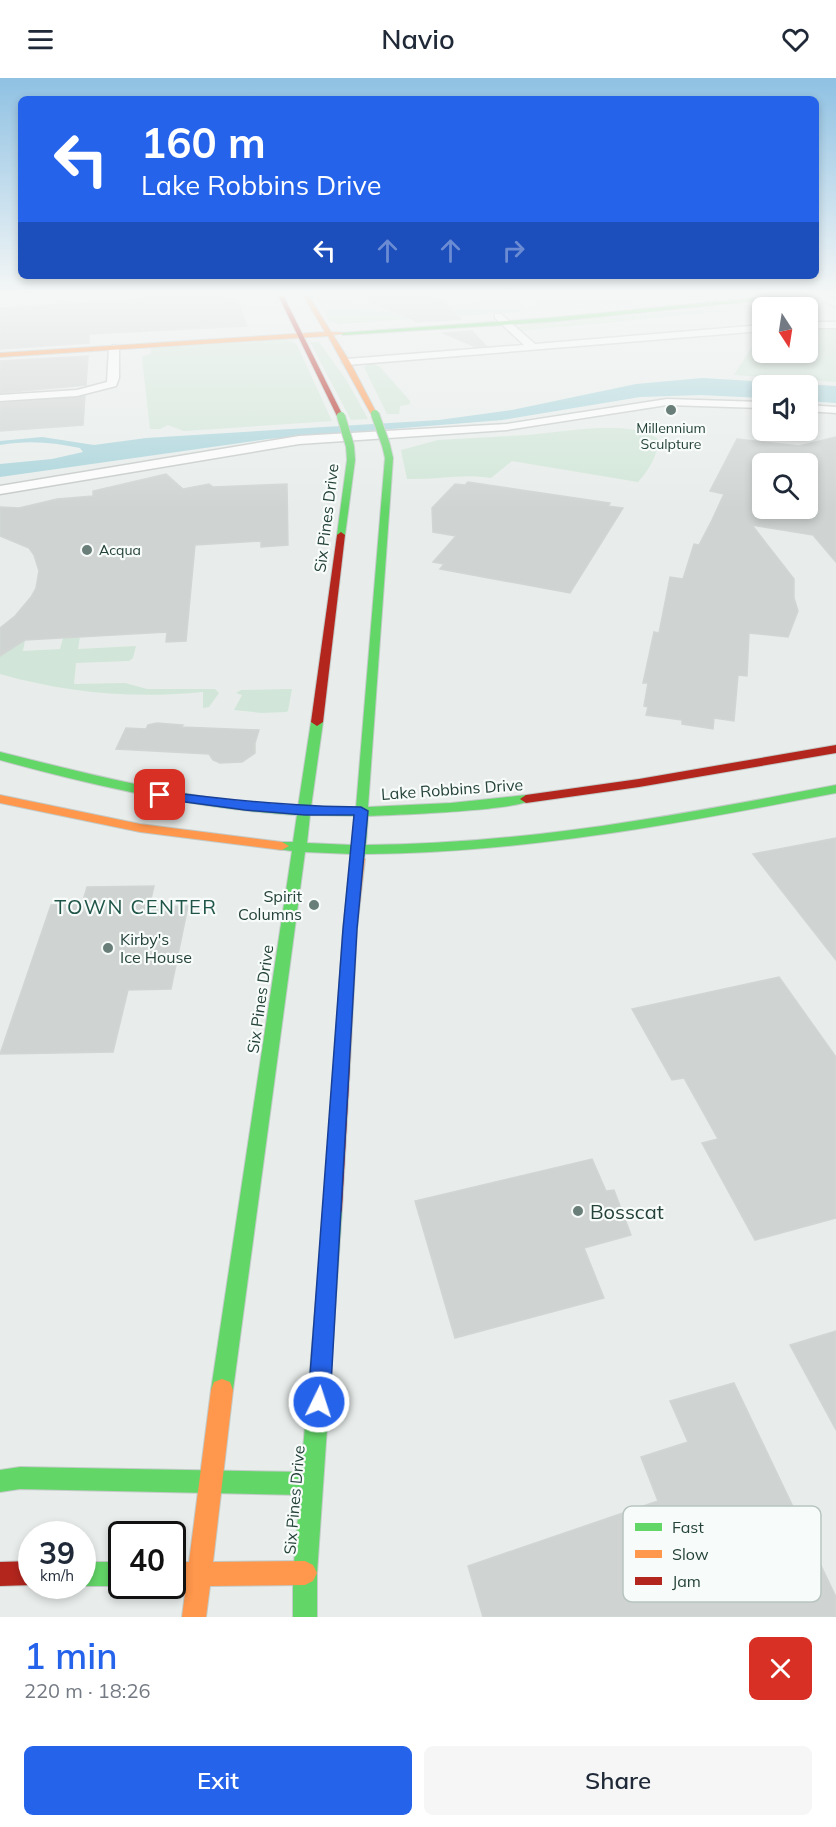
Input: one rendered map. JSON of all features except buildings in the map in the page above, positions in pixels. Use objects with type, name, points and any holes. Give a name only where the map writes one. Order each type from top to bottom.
[{"type":"street","points":[[0,398],[77,393],[111,384],[114,378],[114,365]]},
{"type":"street","name":"Six Pines Drive","points":[[195,1617],[209,1484],[298,848],[341,575],[351,460],[350,447],[341,416],[314,365]]},
{"type":"street","name":"Six Pines Drive","points":[[305,1617],[305,1573],[350,929],[359,849],[374,575],[388,458],[387,445],[375,414],[348,365]]},
{"type":"street","points":[[0,490],[324,437],[483,430],[559,421],[619,408],[667,402],[752,405]]},
{"type":"street","points":[[818,409],[836,410]]},
{"type":"street","name":"Lake Robbins Drive","points":[[0,756],[141,792],[223,804],[305,811],[361,811],[420,810],[513,802],[592,791],[836,749]]},
{"type":"street","points":[[0,799],[122,825],[203,838],[298,848],[447,849],[527,842],[836,789]]},
{"type":"street","points":[[0,1481],[20,1478],[209,1484],[313,1484]]},
{"type":"street","points":[[0,1574],[18,1573]]},
{"type":"street","points":[[186,1574],[305,1573]]},
{"type":"green space","points":[[143,365],[306,365],[332,421],[184,431],[168,425],[160,429],[150,429]]},
{"type":"green space","points":[[322,365],[335,365],[368,419],[351,420]]},
{"type":"green space","points":[[367,365],[379,366],[410,401],[410,404],[400,406],[399,414],[387,414],[364,367]]},
{"type":"green space","points":[[740,365],[836,365],[836,382],[818,381],[818,375],[734,375]]},
{"type":"green space","points":[[623,428],[651,435],[659,440],[652,463],[638,482],[512,461],[491,478],[470,476],[407,479],[401,450],[438,440],[528,435],[583,429]]},
{"type":"green space","points":[[80,637],[78,649],[136,646],[133,658],[129,661],[76,663],[74,684],[125,683],[147,689],[215,689],[219,693],[209,707],[203,708],[203,692],[151,695],[100,693],[50,686],[0,674],[0,656],[25,640],[23,651],[60,649],[63,638]]},
{"type":"green space","points":[[292,689],[286,712],[262,713],[234,710],[242,695],[236,693],[241,690]]},
{"type":"water","points":[[703,378],[752,381],[752,398],[701,395],[640,397],[502,420],[268,439],[0,477],[0,464],[52,459],[83,452],[80,448],[60,444],[30,442],[0,445],[0,441],[42,437],[94,445],[146,438],[439,420],[512,410],[636,384]]},
{"type":"water","points":[[818,385],[836,386],[836,403],[818,402]]},
{"type":"traffic: fast","points":[[375,414],[386,445]]},
{"type":"traffic: fast","points":[[341,416],[350,446]]},
{"type":"traffic: fast","points":[[358,859],[389,458],[386,445]]},
{"type":"traffic: fast","points":[[341,535],[351,460],[350,446]]},
{"type":"traffic: fast","points":[[222,1390],[317,722]]},
{"type":"traffic: fast","points":[[0,756],[141,791],[264,809],[339,812],[414,810],[526,799]]},
{"type":"traffic: fast","points":[[282,846],[353,850],[492,845],[630,827],[836,789]]},
{"type":"traffic: fast","points":[[305,1617],[305,1573],[333,1210]]},
{"type":"traffic: fast","points":[[0,1481],[20,1478],[313,1484]]},
{"type":"traffic: fast","points":[[96,1574],[108,1574]]},
{"type":"traffic: slow","points":[[349,365],[375,414]]},
{"type":"traffic: slow","points":[[0,799],[140,828],[282,846]]},
{"type":"traffic: slow","points":[[342,1065],[350,929],[358,859]]},
{"type":"traffic: slow","points":[[194,1617],[222,1390]]},
{"type":"traffic: slow","points":[[186,1574],[305,1573]]},
{"type":"traffic: jam","points":[[315,365],[341,416]]},
{"type":"traffic: jam","points":[[317,722],[341,535]]},
{"type":"traffic: jam","points":[[526,799],[639,783],[836,749]]},
{"type":"traffic: jam","points":[[333,1210],[342,1065]]},
{"type":"traffic: jam","points":[[0,1574],[18,1573]]},
{"type":"place","name":"Millennium Sculpture","points":[[671,410]]},
{"type":"place","name":"Acqua","points":[[87,550]]},
{"type":"place","name":"Spirit Columns","points":[[314,905]]},
{"type":"place","name":"Kirby's Ice House","points":[[108,948]]},
{"type":"place","name":"Bosscat","points":[[578,1211]]},
{"type":"district","name":"TOWN CENTER","points":[[136,906]]},
{"type":"route","points":[[160,795],[223,804],[305,811],[361,811],[350,929],[319,1402]]}]
